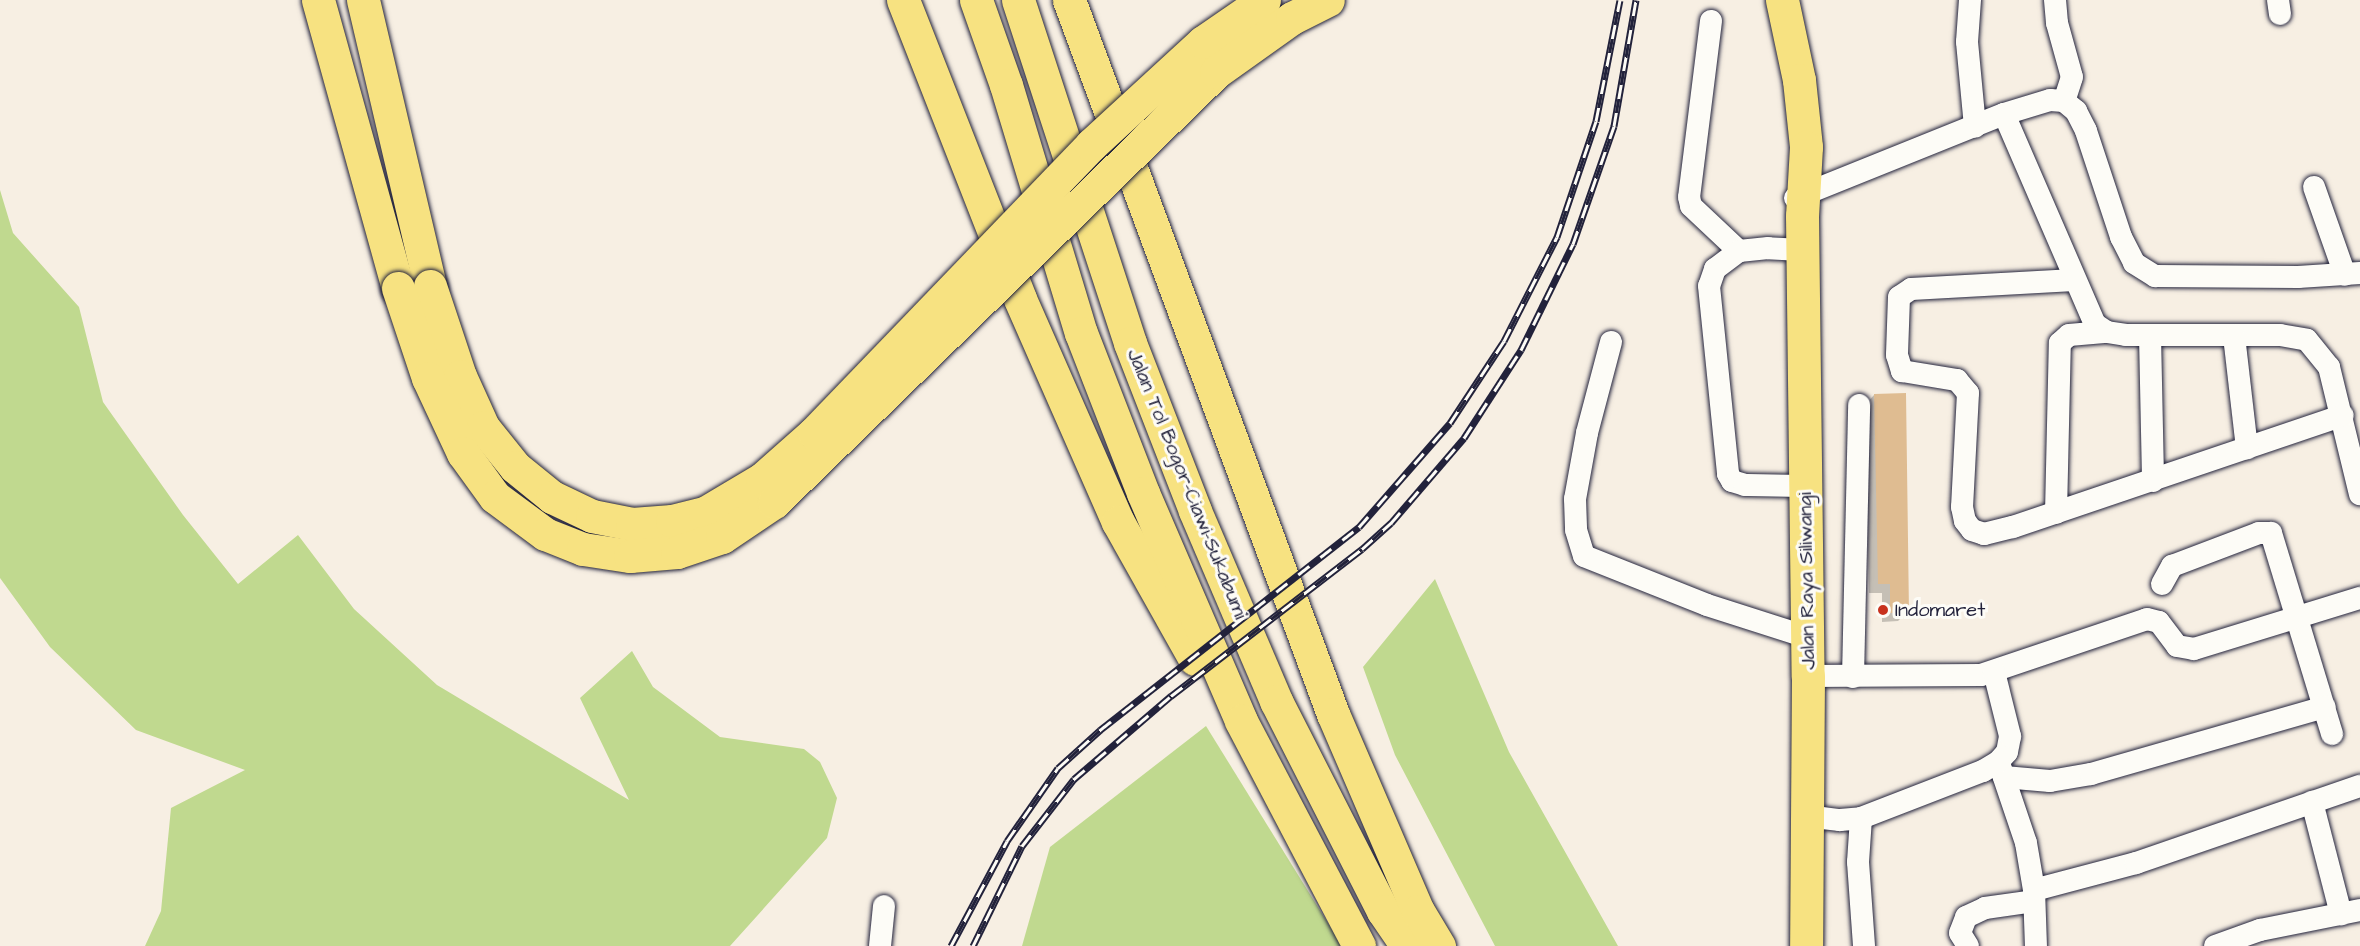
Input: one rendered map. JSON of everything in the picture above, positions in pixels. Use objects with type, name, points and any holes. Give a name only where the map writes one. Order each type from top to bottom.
[{"type":"highway","points":[[318,0],[398,288],[428,378],[458,442],[495,497],[545,534],[583,549],[630,556],[677,552],[723,537],[774,502],[1216,72],[1292,18],[1328,0]]},
{"type":"highway","points":[[363,0],[430,286],[460,376],[483,427],[515,467],[552,497],[592,516],[632,524],[672,521],[705,513],[762,479],[814,433],[1091,145],[1203,42],[1264,0]]},
{"type":"highway","name":"Jalan Tol Bogor–Ciawi–Sukabumi","points":[[976,0],[1006,85],[1081,333],[1143,493],[1241,721],[1359,946]]},
{"type":"highway","name":"Jalan Tol Bogor–Ciawi–Sukabumi","points":[[1018,0],[1130,343],[1195,511],[1276,701],[1383,911],[1407,946]]},
{"type":"highway","points":[[1069,0],[1334,714],[1418,911],[1439,946]]},
{"type":"highway","name":"Jalan Raya Siliwangi","points":[[1760,0],[1801,203]]},
{"type":"highway","name":"Jalan Raya Siliwangi","points":[[1782,0],[1801,90],[1808,637],[1806,946]]},
{"type":"highway","points":[[902,2],[1020,299],[1118,522],[1203,674],[1241,721]]},
{"type":"street","points":[[1970,0],[1967,42],[1975,127]]},
{"type":"street","points":[[2055,0],[2057,24],[2072,77],[2064,101]]},
{"type":"street","points":[[1712,21],[1689,197],[1691,206],[1739,251]]},
{"type":"street","points":[[1801,203],[2004,114],[2050,100],[2064,101],[2076,111],[2086,131],[2121,237],[2134,263],[2155,276],[2242,278],[2352,274],[2314,187]]},
{"type":"street","points":[[2004,114],[2092,320],[2108,332]]},
{"type":"street","points":[[1802,250],[1768,248],[1739,251],[1715,269],[1710,286],[1725,466],[1732,481],[1745,485],[1805,486]]},
{"type":"street","points":[[2074,280],[1906,290],[1899,297],[1897,355],[1902,371],[1957,380],[1968,393],[1962,507],[1968,526],[1978,533],[1990,534],[2056,513],[2343,415]]},
{"type":"street","points":[[2056,513],[2060,343],[2069,335],[2108,332],[2150,335],[2297,336],[2307,340],[2329,367],[2343,415],[2354,436],[2360,494]]},
{"type":"street","points":[[2150,335],[2153,481]]},
{"type":"street","points":[[2234,336],[2247,448]]},
{"type":"street","points":[[1611,342],[1587,433],[1575,499],[1576,530],[1584,556],[1707,605],[1808,637]]},
{"type":"street","points":[[1853,677],[1859,405]]},
{"type":"street","points":[[2162,584],[2172,566],[2265,532],[2274,540],[2332,734]]},
{"type":"street","points":[[1808,676],[1967,677],[1994,672],[2147,619],[2159,622],[2177,646],[2187,650],[2360,598]]},
{"type":"street","points":[[1994,672],[2010,736],[2001,770],[2026,843],[2034,896],[2036,946]]},
{"type":"street","points":[[1806,816],[1840,820],[1861,818],[1983,771],[2001,770],[2050,782],[2091,774],[2325,707]]},
{"type":"street","points":[[1968,946],[1960,933],[1966,917],[1985,908],[2034,896],[2136,863],[2360,786]]},
{"type":"street","points":[[2215,946],[2275,937],[2350,912],[2312,802]]},
{"type":"street","points":[[1861,818],[1858,862],[1864,946]]},
{"type":"street","points":[[880,946],[884,906]]},
{"type":"green space","points":[[0,190],[13,233],[79,307],[103,402],[183,515],[238,584],[298,535],[354,609],[437,685],[629,800],[580,698],[632,651],[653,687],[720,737],[804,749],[820,762],[837,798],[827,838],[730,946],[145,946],[161,911],[171,808],[245,770],[136,730],[50,647],[0,578]]},
{"type":"green space","points":[[1435,579],[1509,752],[1618,946],[1495,946],[1395,755],[1363,667]]},
{"type":"green space","points":[[1206,726],[1342,946],[1022,946],[1050,847]]},
{"type":"building","points":[[1906,393],[1909,613],[1890,613],[1890,584],[1878,584],[1874,394]]},
{"type":"railway","points":[[951,946],[1007,841],[1058,768],[1100,730],[1359,527],[1450,423],[1504,341],[1557,237],[1596,121],[1620,0]]},
{"type":"railway","points":[[973,946],[1022,846],[1074,779],[1171,696],[1362,549],[1391,523],[1464,438],[1521,350],[1573,244],[1614,126],[1636,0]]},
{"type":"place","name":"Indomaret","points":[[1883,610]]}]
